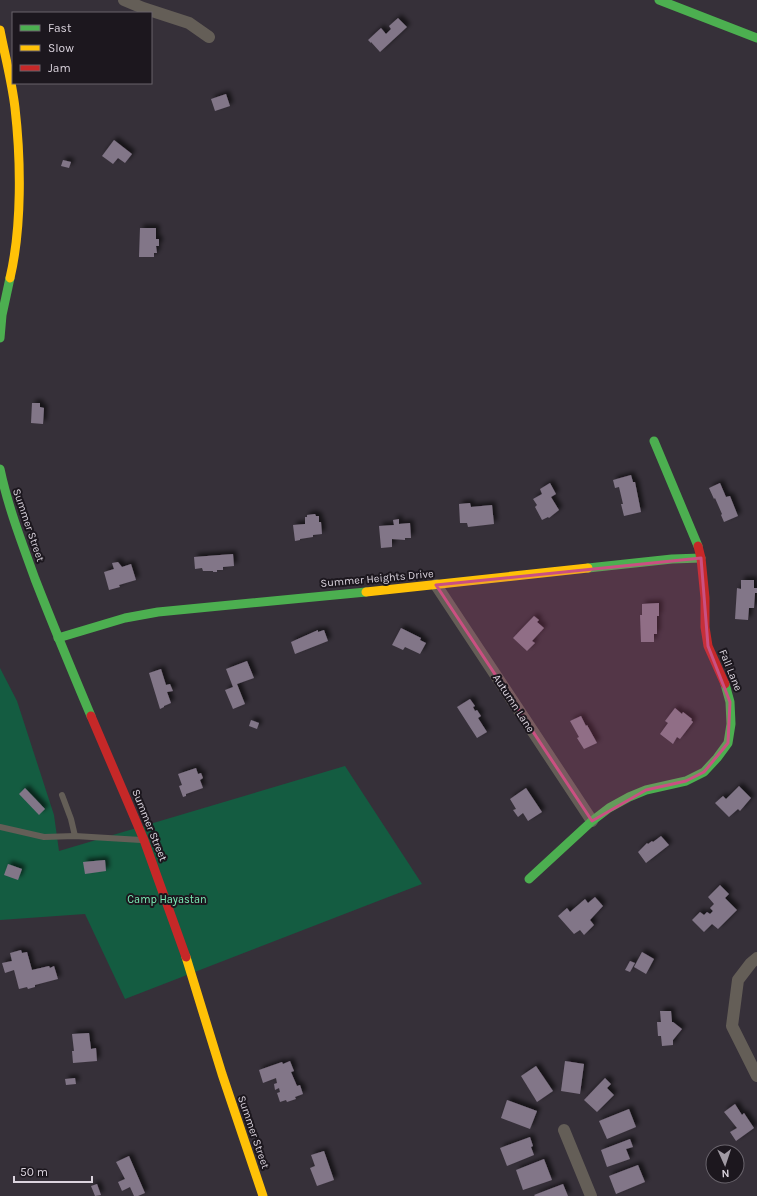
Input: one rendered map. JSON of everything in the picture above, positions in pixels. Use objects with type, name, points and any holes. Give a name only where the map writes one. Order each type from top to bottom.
[{"type":"main road","points":[[659,0],[757,38]]},
{"type":"main road","points":[[0,30],[15,107],[19,180],[15,258],[2,315],[0,338]]},
{"type":"main road","name":"Fall Lane","points":[[529,879],[592,821],[609,808],[646,790],[686,781],[704,772],[728,743],[731,724],[730,702],[725,684],[714,663],[708,646],[705,627],[701,558],[696,541],[654,441]]},
{"type":"main road","name":"Summer Street","points":[[0,468],[4,488],[18,533],[58,638],[144,840],[181,939],[222,1074],[263,1196]]},
{"type":"main road","name":"Summer Heights Drive","points":[[58,638],[125,618],[158,612],[436,585],[672,559],[701,558]]},
{"type":"street","points":[[124,0],[143,8],[189,23],[209,37]]},
{"type":"street","name":"Autumn Lane","points":[[436,585],[592,821]]},
{"type":"street","points":[[757,958],[751,963],[738,980],[732,1026],[757,1076]]},
{"type":"street","points":[[564,1130],[591,1196]]},
{"type":"lane","points":[[62,795],[71,819],[75,836]]},
{"type":"lane","points":[[0,827],[44,837],[75,836],[144,840]]},
{"type":"highlighted area","points":[[701,558],[708,646],[730,702],[728,743],[704,772],[686,781],[646,790],[592,821],[436,585]]},
{"type":"green space","name":"Camp Hayastan","points":[[0,668],[17,701],[54,815],[59,851],[345,766],[422,884],[125,999],[85,914],[0,920]]},
{"type":"building","points":[[398,18],[407,27],[380,52],[368,40],[381,28],[386,34],[391,29],[389,26]]},
{"type":"building","points":[[226,94],[230,106],[215,111],[211,99]]},
{"type":"building","points":[[114,140],[132,154],[125,163],[118,158],[113,164],[102,156]]},
{"type":"building","points":[[63,160],[71,162],[69,168],[61,166]]},
{"type":"building","points":[[140,228],[156,228],[156,239],[159,239],[159,246],[156,246],[157,253],[154,253],[154,257],[139,257]]},
{"type":"building","points":[[32,403],[40,403],[40,407],[44,408],[43,424],[31,423]]},
{"type":"building","points":[[631,475],[633,482],[635,482],[641,512],[624,516],[619,487],[615,488],[613,480]]},
{"type":"building","points":[[550,483],[556,494],[551,497],[559,510],[549,518],[548,517],[542,520],[535,507],[537,505],[533,499],[542,494],[540,489]]},
{"type":"building","points":[[720,483],[726,497],[730,496],[738,516],[724,522],[715,498],[714,499],[709,488]]},
{"type":"building","points":[[470,503],[471,507],[492,505],[494,524],[468,527],[467,523],[460,523],[459,504]]},
{"type":"building","points":[[315,514],[316,516],[319,516],[322,534],[313,535],[313,537],[295,541],[293,525],[305,524],[305,517],[307,517],[307,515]]},
{"type":"building","points":[[399,519],[399,524],[410,523],[411,538],[405,538],[405,540],[392,539],[392,547],[381,548],[379,526],[394,525],[393,520]]},
{"type":"building","points":[[233,554],[234,566],[223,567],[223,570],[217,570],[217,572],[203,571],[202,568],[195,569],[194,557]]},
{"type":"building","points":[[118,562],[122,567],[131,564],[136,580],[119,585],[120,587],[109,590],[104,572],[114,569],[112,563]]},
{"type":"building","points":[[741,580],[754,580],[754,588],[757,588],[757,593],[755,593],[754,608],[749,608],[748,620],[735,619],[737,588],[741,589]]},
{"type":"building","points":[[659,603],[657,634],[654,634],[654,642],[641,642],[640,615],[642,615],[642,604]]},
{"type":"building","points":[[534,616],[539,620],[537,622],[544,628],[532,641],[535,643],[527,651],[513,638]]},
{"type":"building","points":[[401,628],[421,638],[420,640],[426,643],[420,654],[405,647],[403,650],[392,645]]},
{"type":"building","points":[[318,630],[318,632],[324,630],[328,641],[295,654],[291,642]]},
{"type":"building","points":[[247,661],[254,678],[237,684],[245,704],[233,709],[225,690],[233,687],[226,669]]},
{"type":"building","points":[[161,669],[166,685],[170,684],[173,691],[167,692],[171,703],[160,709],[149,673]]},
{"type":"building","points":[[470,699],[475,706],[473,707],[475,711],[477,710],[481,716],[478,718],[487,732],[477,738],[457,707]]},
{"type":"building","points":[[675,708],[682,714],[683,712],[692,719],[691,720],[693,722],[680,739],[677,737],[673,744],[660,734],[668,723],[665,721]]},
{"type":"building","points":[[581,716],[597,743],[584,749],[577,738],[579,737],[570,721]]},
{"type":"building","points":[[251,720],[259,723],[257,729],[249,726]]},
{"type":"building","points":[[196,768],[198,774],[201,773],[203,778],[200,780],[203,788],[186,794],[186,796],[183,797],[179,786],[182,785],[178,774]]},
{"type":"building","points":[[739,786],[751,798],[740,811],[738,809],[729,817],[715,803],[723,796],[726,799]]},
{"type":"building","points":[[25,788],[45,809],[39,815],[19,794]]},
{"type":"building","points":[[526,788],[542,812],[528,821],[523,813],[518,817],[513,810],[516,809],[510,799]]},
{"type":"building","points":[[661,836],[669,845],[646,863],[638,852],[647,843],[653,842]]},
{"type":"building","points":[[105,860],[106,871],[85,874],[83,862]]},
{"type":"building","points":[[8,864],[22,869],[18,880],[4,875]]},
{"type":"building","points":[[720,885],[729,894],[725,898],[737,910],[718,929],[712,924],[704,932],[692,920],[700,912],[704,915],[707,912],[710,914],[713,911],[710,908],[714,904],[708,897]]},
{"type":"building","points":[[595,897],[603,906],[590,920],[594,925],[584,935],[580,930],[574,934],[558,916],[567,908],[570,912],[585,899],[588,903]]},
{"type":"building","points":[[21,950],[22,953],[27,952],[32,970],[49,966],[50,968],[54,966],[58,979],[35,985],[35,987],[28,989],[27,987],[19,989],[14,970],[5,973],[2,963],[12,961],[10,953]]},
{"type":"building","points":[[642,952],[654,959],[646,974],[634,967]]},
{"type":"building","points":[[630,961],[635,963],[630,972],[625,970]]},
{"type":"building","points":[[660,1011],[671,1011],[672,1022],[682,1029],[673,1040],[673,1045],[662,1046],[661,1036],[658,1036],[657,1022],[661,1022]]},
{"type":"building","points":[[89,1033],[91,1049],[96,1048],[97,1061],[73,1063],[72,1051],[74,1051],[72,1034]]},
{"type":"building","points":[[290,1061],[294,1071],[291,1072],[297,1086],[300,1085],[303,1094],[295,1097],[296,1099],[287,1102],[286,1100],[280,1102],[277,1093],[280,1092],[279,1088],[275,1090],[274,1084],[277,1083],[276,1078],[263,1083],[259,1070],[282,1062],[283,1064]]},
{"type":"building","points":[[565,1061],[584,1064],[580,1094],[561,1091]]},
{"type":"building","points":[[536,1066],[553,1091],[537,1102],[521,1076]]},
{"type":"building","points":[[75,1078],[76,1084],[66,1085],[65,1079]]},
{"type":"building","points":[[605,1078],[611,1084],[607,1088],[614,1095],[597,1112],[584,1100]]},
{"type":"building","points":[[507,1100],[537,1111],[530,1129],[501,1118]]},
{"type":"building","points":[[735,1104],[742,1115],[744,1113],[754,1128],[736,1141],[730,1132],[737,1128],[724,1112]]},
{"type":"building","points":[[629,1109],[636,1127],[607,1139],[599,1121]]},
{"type":"building","points":[[530,1137],[534,1155],[507,1166],[500,1148]]},
{"type":"building","points":[[630,1139],[633,1147],[626,1149],[630,1159],[607,1167],[601,1150]]},
{"type":"building","points":[[324,1151],[334,1180],[317,1186],[310,1168],[315,1166],[311,1155]]},
{"type":"building","points":[[129,1156],[145,1193],[138,1196],[134,1196],[130,1187],[122,1191],[118,1182],[125,1179],[116,1162]]},
{"type":"building","points":[[544,1159],[552,1180],[523,1190],[516,1170]]},
{"type":"building","points":[[638,1165],[645,1182],[616,1194],[609,1176]]},
{"type":"building","points":[[97,1184],[101,1195],[95,1196],[91,1186]]},
{"type":"building","points":[[563,1184],[568,1196],[534,1195]]},
{"type":"traffic: fast","points":[[659,0],[757,38]]},
{"type":"traffic: fast","points":[[0,338],[2,315],[10,278]]},
{"type":"traffic: fast","points":[[654,441],[698,546]]},
{"type":"traffic: fast","points":[[0,469],[11,511],[35,579],[91,716]]},
{"type":"traffic: fast","points":[[588,568],[672,559],[701,558]]},
{"type":"traffic: fast","points":[[58,638],[125,618],[158,612],[366,592]]},
{"type":"traffic: fast","points":[[529,879],[592,821],[609,808],[646,790],[686,781],[704,772],[728,743],[731,724],[730,702],[725,684]]},
{"type":"traffic: slow","points":[[0,30],[14,98],[19,171],[17,237],[10,278]]},
{"type":"traffic: slow","points":[[366,592],[588,568]]},
{"type":"traffic: slow","points":[[186,957],[222,1074],[263,1196]]},
{"type":"traffic: jam","points":[[698,546],[701,558],[705,598],[705,627],[708,646],[725,684]]},
{"type":"traffic: jam","points":[[91,716],[144,840],[186,957]]}]
